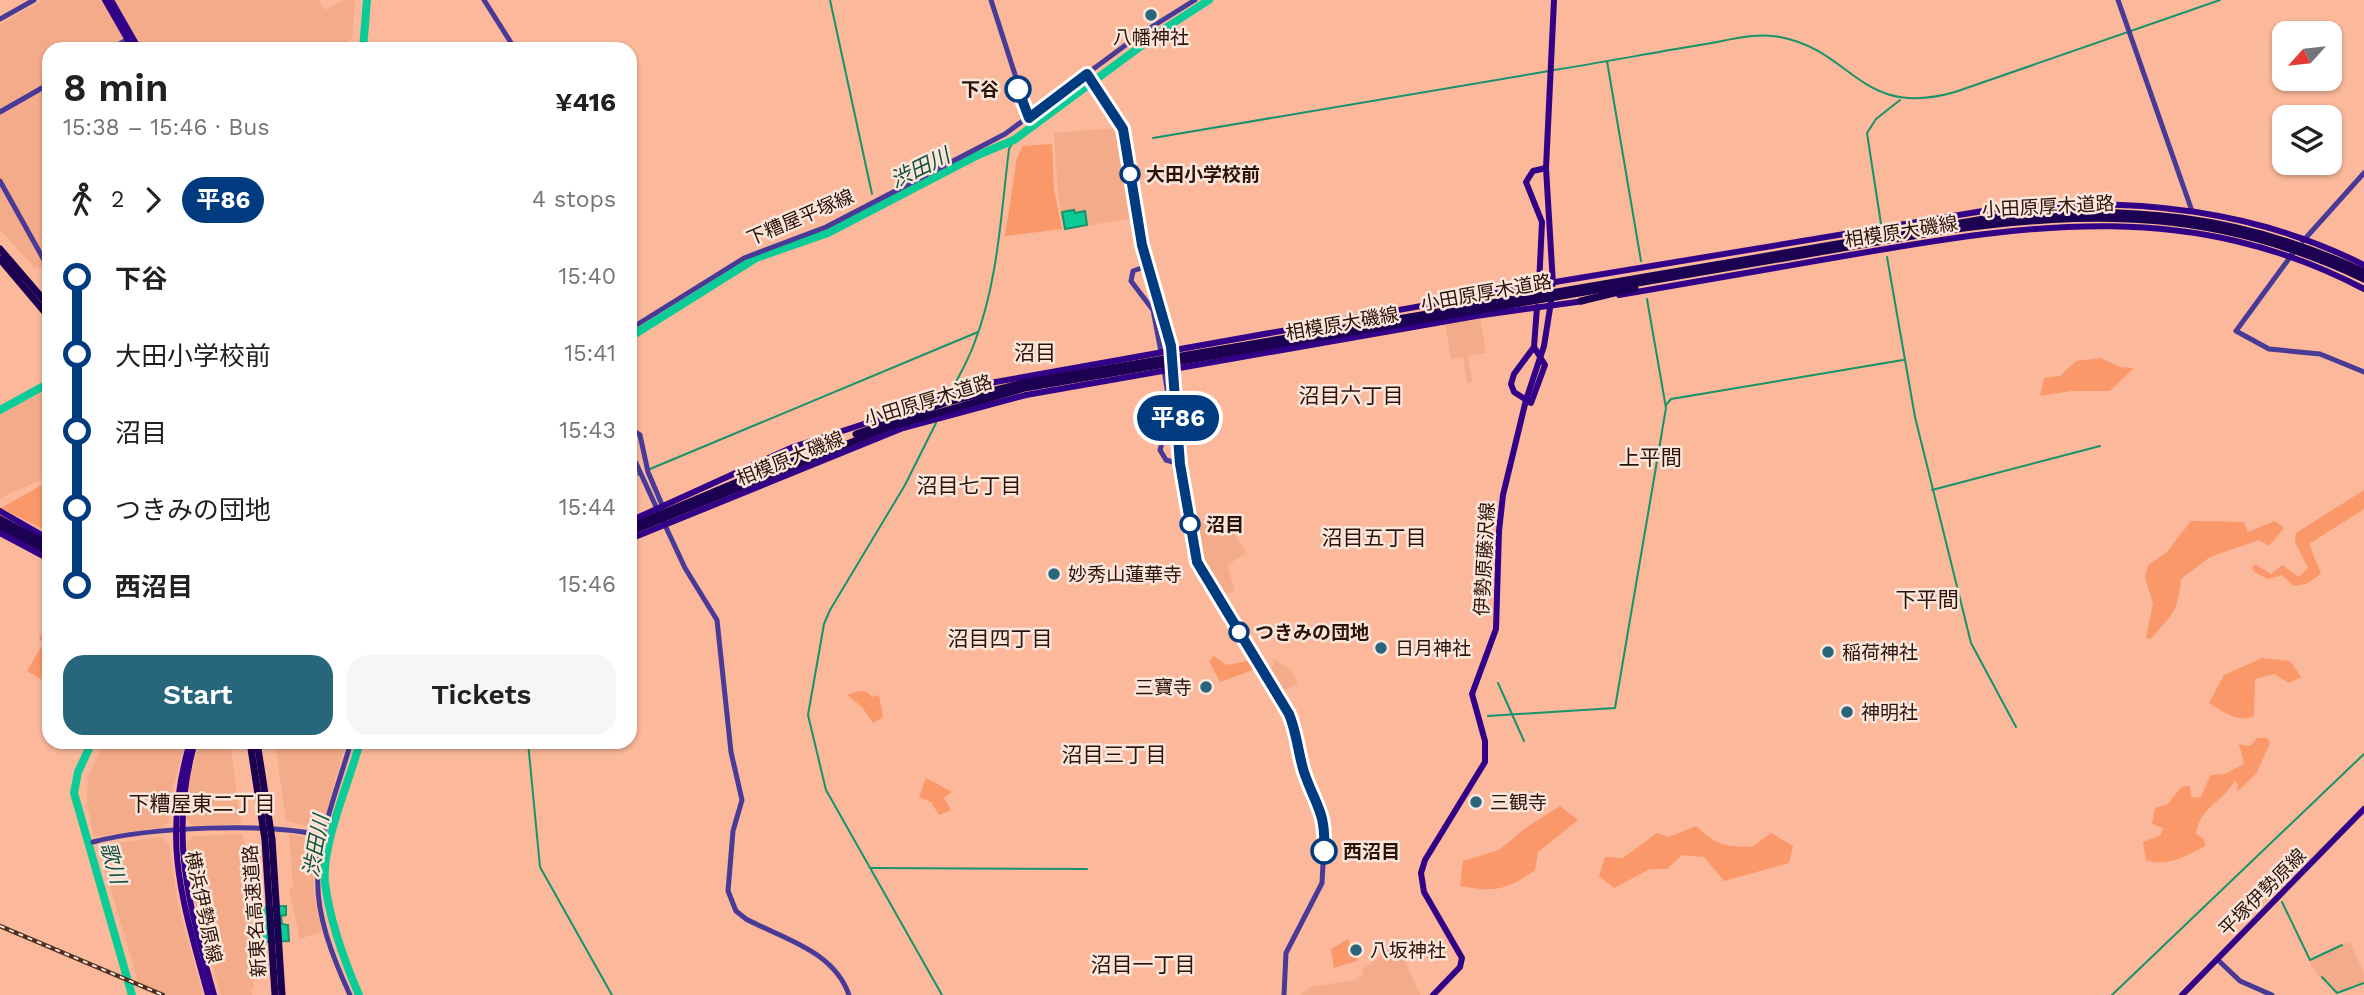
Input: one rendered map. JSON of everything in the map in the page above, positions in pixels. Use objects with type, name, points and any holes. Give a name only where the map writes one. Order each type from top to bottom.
[{"type":"highway","name":"小田原厚木道路","points":[[637,524],[855,434],[941,408],[1088,376],[1941,225],[2084,210],[2160,213],[2234,225],[2294,243],[2364,272]]},
{"type":"highway","name":"小田原厚木道路","points":[[1702,269],[1954,229],[2043,219],[2108,217],[2160,219],[2232,231],[2292,248],[2364,279]]},
{"type":"highway","points":[[0,249],[42,298]]},
{"type":"highway","points":[[0,260],[42,309]]},
{"type":"highway","points":[[1539,285],[1547,288],[1666,268],[1702,269]]},
{"type":"highway","points":[[1581,301],[1702,269]]},
{"type":"highway","name":"小田原厚木道路","points":[[637,529],[854,439],[941,408]]},
{"type":"highway","points":[[0,519],[42,541]]},
{"type":"highway","points":[[0,526],[42,548]]},
{"type":"highway","name":"新東名高速道路","points":[[251,749],[265,840],[275,995]]},
{"type":"highway","name":"新東名高速道路","points":[[258,749],[273,850],[282,995]]},
{"type":"main road","points":[[105,0],[130,42]]},
{"type":"main road","points":[[111,0],[135,42]]},
{"type":"main road","name":"伊勢原藤沢線","points":[[1433,995],[1460,967],[1462,958],[1424,892],[1421,870],[1485,762],[1485,741],[1472,694],[1496,629],[1501,508],[1526,400],[1547,331],[1553,278],[1545,168],[1554,0]]},
{"type":"main road","points":[[1539,285],[1542,222],[1526,182],[1533,171],[1545,168]]},
{"type":"main road","name":"相模原大磯線","points":[[637,536],[941,408],[953,394],[1048,371],[1539,285],[2001,209],[2108,204],[2192,211],[2281,231],[2364,265]]},
{"type":"main road","name":"相模原大磯線","points":[[637,518],[793,447],[941,408],[1944,239],[2045,227],[2115,224],[2188,231],[2237,240],[2278,252],[2364,289]]},
{"type":"main road","points":[[1534,347],[1545,367],[1531,403],[1514,392],[1511,381],[1534,347],[1537,307]]},
{"type":"main road","points":[[0,512],[42,535]]},
{"type":"main road","points":[[0,533],[42,555]]},
{"type":"main road","name":"横浜伊勢原線","points":[[188,749],[178,785],[178,881],[208,995]]},
{"type":"main road","name":"横浜伊勢原線","points":[[193,749],[177,832],[189,903],[214,995]]},
{"type":"main road","name":"平塚伊勢原線","points":[[2182,995],[2364,809]]},
{"type":"street","points":[[0,19],[34,0]]},
{"type":"street","points":[[484,0],[511,42]]},
{"type":"street","points":[[991,0],[1029,118]]},
{"type":"street","name":"下糟屋平塚線","points":[[637,325],[744,258],[826,227],[1005,134],[1090,78],[1142,33],[1195,0]]},
{"type":"street","points":[[2118,0],[2192,211]]},
{"type":"street","points":[[123,42],[128,39]]},
{"type":"street","points":[[1090,78],[1123,129],[1147,266],[1175,372],[1180,464],[1197,562],[1289,714],[1297,733],[1303,770],[1325,821],[1322,883],[1286,953],[1284,995]]},
{"type":"street","points":[[0,112],[42,88]]},
{"type":"street","points":[[2364,173],[2272,281],[2236,331],[2269,349],[2320,354],[2364,372]]},
{"type":"street","points":[[0,181],[42,251]]},
{"type":"street","points":[[1147,266],[1133,271],[1131,281],[1153,310],[1161,352]]},
{"type":"street","points":[[1164,370],[1171,413],[1160,450],[1166,460],[1180,464]]},
{"type":"street","points":[[637,433],[640,435],[645,464],[663,507]]},
{"type":"street","points":[[637,467],[680,557],[712,608],[718,624],[732,752],[742,800],[730,851],[730,898],[740,915],[825,958],[840,974],[849,995]]},
{"type":"street","points":[[349,749],[324,836],[318,872],[318,895],[335,957],[350,995]]},
{"type":"street","points":[[93,842],[130,834],[273,828],[324,836]]},
{"type":"street","points":[[2217,959],[2241,981],[2272,995]]},
{"type":"shaded area","points":[[43,0],[318,0],[325,10],[345,0],[355,0],[352,39],[347,42],[42,42],[42,268],[35,268],[0,230],[0,24]]},
{"type":"shaded area","points":[[1116,128],[1134,218],[1064,229],[1058,193],[1054,133]]},
{"type":"shaded area","points":[[1052,144],[1054,189],[1062,229],[1005,236],[1017,158],[1023,146]]},
{"type":"shaded area","points":[[1074,210],[1075,213],[1085,211],[1087,225],[1065,229],[1062,212]]},
{"type":"shaded area","points":[[1480,318],[1486,353],[1468,356],[1472,382],[1467,383],[1463,357],[1451,359],[1445,324]]},
{"type":"shaded area","points":[[2101,358],[2120,367],[2134,368],[2110,391],[2072,391],[2040,396],[2044,378],[2060,376],[2076,361]]},
{"type":"shaded area","points":[[42,392],[42,479],[0,498],[0,415]]},
{"type":"shaded area","points":[[1219,401],[1223,424],[1185,428],[1187,406]]},
{"type":"shaded area","points":[[42,485],[42,528],[1,508]]},
{"type":"shaded area","points":[[2364,490],[2364,509],[2309,544],[2321,574],[2306,584],[2294,586],[2282,575],[2268,579],[2254,572],[2252,568],[2255,564],[2271,574],[2282,565],[2299,577],[2308,568],[2295,542],[2296,533]]},
{"type":"shaded area","points":[[1227,519],[1229,527],[1247,553],[1227,565],[1235,591],[1219,597],[1201,565],[1192,525]]},
{"type":"shaded area","points":[[2191,521],[2244,522],[2248,532],[2275,521],[2284,528],[2269,546],[2259,540],[2210,557],[2181,579],[2173,612],[2151,639],[2146,638],[2153,603],[2145,578],[2148,565],[2167,552]]},
{"type":"shaded area","points":[[42,645],[42,680],[27,671]]},
{"type":"shaded area","points":[[1214,656],[1226,665],[1248,661],[1261,677],[1253,670],[1220,682],[1209,661]]},
{"type":"shaded area","points":[[2262,658],[2290,661],[2301,677],[2289,683],[2274,674],[2255,679],[2254,716],[2248,718],[2231,716],[2209,703],[2224,675]]},
{"type":"shaded area","points":[[1274,659],[1292,670],[1298,684],[1280,692],[1270,677]]},
{"type":"shaded area","points":[[859,691],[867,692],[872,697],[879,695],[883,717],[873,723],[862,707],[847,695]]},
{"type":"shaded area","points":[[2257,738],[2267,738],[2270,743],[2256,774],[2237,792],[2238,785],[2235,780],[2198,825],[2196,834],[2204,839],[2205,846],[2168,862],[2146,860],[2143,842],[2161,835],[2163,828],[2152,824],[2155,808],[2168,804],[2181,787],[2190,786],[2191,797],[2200,798],[2211,775],[2225,774],[2244,764],[2239,744],[2250,746]]},
{"type":"shaded area","points":[[101,749],[183,749],[173,788],[169,821],[163,827],[94,837],[87,804],[88,775]]},
{"type":"shaded area","points":[[198,749],[231,749],[241,824],[193,826],[186,819],[189,782]]},
{"type":"shaded area","points":[[276,749],[344,749],[323,824],[315,828],[286,821]]},
{"type":"shaded area","points":[[926,778],[952,792],[944,798],[951,810],[939,815],[931,802],[919,797]]},
{"type":"shaded area","points":[[1560,806],[1578,820],[1538,852],[1535,870],[1500,888],[1460,886],[1463,861],[1499,850],[1524,829]]},
{"type":"shaded area","points":[[1696,826],[1721,844],[1734,846],[1752,847],[1771,833],[1793,846],[1789,863],[1724,881],[1704,857],[1682,855],[1667,869],[1650,869],[1614,888],[1599,876],[1605,857],[1623,858],[1657,833],[1669,837]]},
{"type":"shaded area","points":[[243,834],[250,881],[254,990],[250,989],[252,995],[221,995],[194,901],[186,843],[193,836]]},
{"type":"shaded area","points":[[289,834],[312,838],[317,846],[313,889],[322,931],[300,939],[289,890],[293,886]]},
{"type":"shaded area","points":[[162,837],[169,844],[178,905],[203,995],[168,995],[138,982],[98,845]]},
{"type":"shaded area","points":[[286,906],[286,915],[281,916],[282,924],[288,925],[289,941],[262,942],[263,907]]},
{"type":"shaded area","points":[[1348,939],[1352,949],[1350,951],[1359,960],[1334,968],[1331,949]]},
{"type":"shaded area","points":[[2350,942],[2364,973],[2364,982],[2336,992],[2319,977],[2309,961]]},
{"type":"shaded area","points":[[1397,943],[1420,995],[1300,995],[1310,987],[1355,980],[1364,973],[1362,970]]},
{"type":"waterway","name":"歌川","points":[[364,42],[367,0]]},
{"type":"waterway","points":[[830,0],[872,194]]},
{"type":"waterway","name":"渋田川","points":[[637,333],[756,258],[828,233],[978,155],[1014,140],[1164,29],[1209,0]]},
{"type":"waterway","points":[[1554,70],[1762,35],[1805,44],[1877,90],[1898,97],[1923,98],[1955,92],[2220,0]]},
{"type":"waterway","points":[[1607,61],[1641,261]]},
{"type":"waterway","points":[[1153,138],[1549,71]]},
{"type":"waterway","points":[[1881,224],[1867,133],[1876,119],[1900,100]]},
{"type":"waterway","points":[[951,392],[972,350],[982,321],[994,273],[1009,149],[1014,140]]},
{"type":"waterway","points":[[1887,257],[1915,417],[1971,643],[2016,727]]},
{"type":"waterway","points":[[1488,716],[1615,708],[1666,408],[1647,299]]},
{"type":"waterway","points":[[650,469],[978,332]]},
{"type":"waterway","points":[[1666,405],[1671,399],[1903,360]]},
{"type":"waterway","points":[[0,410],[42,387]]},
{"type":"waterway","points":[[936,423],[905,485],[830,610],[824,624],[808,715],[826,790],[942,995]]},
{"type":"waterway","points":[[1932,490],[2100,446]]},
{"type":"waterway","points":[[1498,683],[1524,741]]},
{"type":"waterway","name":"歌川","points":[[89,749],[78,772],[74,793],[132,995]]},
{"type":"waterway","name":"渋田川","points":[[358,749],[327,850],[325,883],[334,926],[359,995]]},
{"type":"waterway","points":[[529,749],[540,867],[612,995]]},
{"type":"waterway","points":[[2112,995],[2364,754]]},
{"type":"waterway","points":[[871,868],[1087,869]]},
{"type":"waterway","points":[[2282,902],[2310,960],[2342,945]]},
{"type":"waterway","points":[[2322,977],[2337,993],[2364,983]]},
{"type":"railway","points":[[0,926],[163,995]]},
{"type":"bus line","name":"平86","points":[[1018,89],[1029,118],[1087,74],[1121,124],[1142,245],[1171,346],[1180,464],[1197,562],[1289,714],[1297,733],[1303,770],[1325,821],[1324,851]]},
{"type":"place","name":"八幡神社","points":[[1151,15]]},
{"type":"place","name":"下谷","points":[[1018,89]]},
{"type":"place","name":"大田小学校前","points":[[1130,174]]},
{"type":"place","name":"沼目","points":[[1190,524]]},
{"type":"place","name":"妙秀山蓮華寺","points":[[1054,574]]},
{"type":"place","name":"つきみの団地","points":[[1239,632]]},
{"type":"place","name":"日月神社","points":[[1381,648]]},
{"type":"place","name":"稲荷神社","points":[[1828,652]]},
{"type":"place","name":"三寶寺","points":[[1206,687]]},
{"type":"place","name":"神明社","points":[[1847,712]]},
{"type":"place","name":"三観寺","points":[[1476,802]]},
{"type":"place","name":"西沼目","points":[[1324,851]]},
{"type":"place","name":"八坂神社","points":[[1356,950]]},
{"type":"district","name":"沼目","points":[[1035,353]]},
{"type":"district","name":"沼目六丁目","points":[[1351,396]]},
{"type":"district","name":"上平間","points":[[1650,458]]},
{"type":"district","name":"沼目七丁目","points":[[969,486]]},
{"type":"district","name":"沼目五丁目","points":[[1374,538]]},
{"type":"district","name":"下平間","points":[[1927,600]]},
{"type":"district","name":"沼目四丁目","points":[[1000,639]]},
{"type":"district","name":"沼目三丁目","points":[[1114,755]]},
{"type":"district","name":"下糟屋東二丁目","points":[[202,804]]},
{"type":"district","name":"沼目一丁目","points":[[1143,965]]}]
